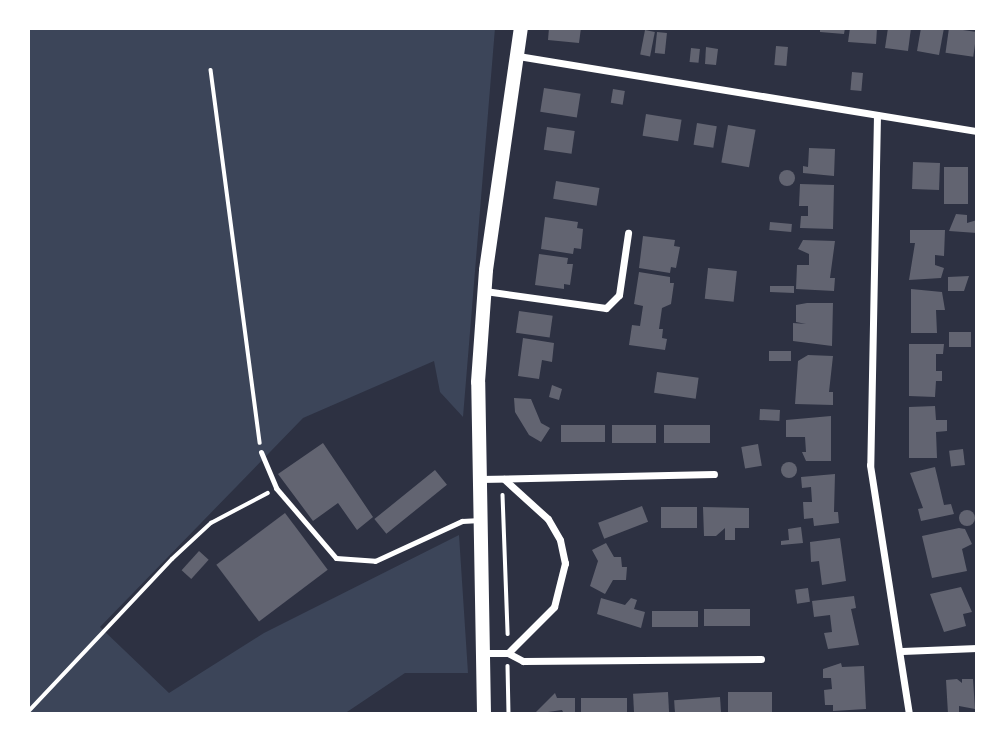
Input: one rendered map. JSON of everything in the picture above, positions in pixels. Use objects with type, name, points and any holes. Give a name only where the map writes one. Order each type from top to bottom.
[{"type":"main road","points":[[484,714],[478,382],[484,291],[521,28]]},
{"type":"street","points":[[517,56],[977,131]]},
{"type":"street","points":[[877,116],[870,465],[902,651],[909,714]]},
{"type":"street","points":[[484,291],[606,308],[619,295],[628,233]]},
{"type":"street","points":[[480,480],[714,474]]},
{"type":"street","points":[[503,479],[548,519],[560,540],[565,563],[554,607],[508,653]]},
{"type":"street","points":[[902,651],[977,648]]},
{"type":"street","points":[[484,653],[508,653],[523,661],[761,659]]},
{"type":"lane","points":[[261,452],[276,488],[336,558],[375,561],[461,521],[482,520]]},
{"type":"path","points":[[211,70],[261,452]]},
{"type":"path","points":[[503,479],[509,714]]},
{"type":"path","points":[[28,712],[211,523],[276,488]]},
{"type":"shaded area","points":[[28,28],[495,28],[463,417],[440,392],[434,361],[303,418],[100,627],[169,693],[264,633],[459,535],[468,673],[405,673],[344,714],[28,714]]},
{"type":"building","points":[[549,28],[581,28],[579,43],[548,40]]},
{"type":"building","points":[[820,28],[845,28],[844,34],[820,32]]},
{"type":"building","points":[[850,28],[877,28],[876,44],[848,42]]},
{"type":"building","points":[[888,28],[911,28],[908,51],[885,48]]},
{"type":"building","points":[[921,28],[944,28],[939,55],[917,51]]},
{"type":"building","points":[[949,28],[977,32],[973,57],[946,53]]},
{"type":"building","points":[[645,30],[655,32],[650,56],[640,55]]},
{"type":"building","points":[[657,32],[667,33],[665,54],[655,53]]},
{"type":"building","points":[[776,46],[788,47],[786,66],[774,65]]},
{"type":"building","points":[[706,47],[718,49],[716,65],[705,64]]},
{"type":"building","points":[[691,48],[700,49],[698,63],[690,62]]},
{"type":"building","points":[[852,72],[863,73],[861,91],[850,90]]},
{"type":"building","points":[[544,88],[581,94],[577,117],[540,112]]},
{"type":"building","points":[[613,89],[625,91],[623,105],[611,103]]},
{"type":"building","points":[[646,114],[682,120],[678,141],[643,136]]},
{"type":"building","points":[[697,123],[717,126],[713,148],[694,145]]},
{"type":"building","points":[[728,125],[756,130],[749,167],[721,162]]},
{"type":"building","points":[[547,127],[575,131],[572,154],[544,150]]},
{"type":"building","points":[[809,148],[835,149],[834,176],[803,173],[803,166],[808,167]]},
{"type":"building","points":[[913,162],[940,163],[939,190],[912,189]]},
{"type":"building","points":[[944,167],[968,167],[968,204],[944,204]]},
{"type":"building","points":[[784,170],[790,170],[795,178],[793,184],[784,186],[779,181],[779,175]]},
{"type":"building","points":[[556,181],[599,188],[597,206],[553,199]]},
{"type":"building","points":[[800,184],[834,185],[833,229],[800,228],[801,216],[808,216],[808,206],[799,206]]},
{"type":"building","points":[[956,214],[967,215],[967,223],[977,220],[977,233],[949,231]]},
{"type":"building","points":[[545,217],[578,222],[577,228],[583,229],[581,249],[574,248],[573,254],[541,249]]},
{"type":"building","points":[[770,222],[792,224],[791,232],[769,230]]},
{"type":"building","points":[[910,230],[945,230],[944,256],[935,255],[935,265],[944,268],[941,278],[909,280],[915,243],[910,243]]},
{"type":"building","points":[[643,236],[675,240],[674,246],[680,247],[676,268],[671,267],[670,273],[639,268]]},
{"type":"building","points":[[803,240],[835,241],[830,278],[835,278],[834,291],[796,289],[797,265],[809,265],[809,254],[798,249]]},
{"type":"building","points":[[539,254],[568,258],[567,264],[573,264],[570,285],[564,284],[564,289],[535,285]]},
{"type":"building","points":[[708,268],[737,271],[734,302],[705,299]]},
{"type":"building","points":[[639,272],[670,277],[670,283],[674,283],[671,304],[662,308],[659,329],[663,329],[662,338],[667,339],[665,350],[629,345],[632,325],[640,326],[643,306],[634,304]]},
{"type":"building","points":[[969,276],[964,291],[948,291],[948,277]]},
{"type":"building","points":[[770,286],[794,286],[794,293],[770,292]]},
{"type":"building","points":[[911,289],[942,292],[945,310],[936,310],[937,333],[911,333]]},
{"type":"building","points":[[833,303],[832,346],[793,341],[793,323],[806,324],[796,322],[796,305]]},
{"type":"building","points":[[519,311],[553,316],[550,338],[516,333]]},
{"type":"building","points":[[949,332],[971,332],[971,347],[949,347]]},
{"type":"building","points":[[523,338],[554,343],[552,362],[542,360],[539,379],[518,376]]},
{"type":"building","points":[[909,344],[944,344],[943,354],[936,354],[936,371],[942,371],[942,381],[936,381],[935,397],[909,396]]},
{"type":"building","points":[[769,351],[791,351],[791,361],[769,361]]},
{"type":"building","points":[[808,355],[833,356],[829,392],[833,392],[833,405],[795,404],[798,361]]},
{"type":"building","points":[[657,372],[699,378],[696,399],[654,393]]},
{"type":"building","points":[[552,385],[562,389],[559,400],[549,397]]},
{"type":"building","points":[[514,398],[531,399],[541,423],[550,428],[541,442],[529,435],[515,412]]},
{"type":"building","points":[[935,406],[936,420],[947,420],[947,431],[936,432],[937,458],[909,458],[909,407]]},
{"type":"building","points":[[760,409],[780,410],[779,421],[759,420]]},
{"type":"building","points":[[831,416],[831,461],[806,461],[802,452],[806,452],[805,437],[786,437],[786,420]]},
{"type":"building","points":[[561,425],[605,425],[605,442],[561,442]]},
{"type":"building","points":[[612,425],[656,425],[656,443],[612,443]]},
{"type":"building","points":[[664,425],[710,425],[710,443],[664,443]]},
{"type":"building","points":[[323,443],[373,517],[357,530],[338,503],[313,521],[278,474]]},
{"type":"building","points":[[758,444],[762,466],[745,469],[741,447]]},
{"type":"building","points":[[963,449],[965,465],[951,467],[949,451]]},
{"type":"building","points":[[786,462],[792,462],[797,470],[795,476],[786,478],[781,473],[781,467]]},
{"type":"building","points":[[935,467],[944,505],[951,504],[954,514],[921,521],[918,509],[923,508],[910,473]]},
{"type":"building","points":[[435,470],[447,485],[386,534],[374,519]]},
{"type":"building","points":[[835,474],[834,512],[838,512],[839,523],[814,526],[813,518],[804,519],[803,502],[812,502],[811,487],[802,488],[801,477]]},
{"type":"building","points":[[642,506],[648,522],[604,539],[598,523]]},
{"type":"building","points":[[661,507],[697,507],[697,528],[661,528]]},
{"type":"building","points":[[703,507],[749,508],[749,528],[735,528],[735,540],[725,540],[725,528],[716,536],[704,536]]},
{"type":"building","points":[[964,510],[970,510],[975,518],[973,524],[964,526],[959,521],[959,515]]},
{"type":"building","points":[[285,513],[328,570],[259,621],[216,565]]},
{"type":"building","points":[[801,527],[803,543],[781,545],[781,541],[789,540],[788,529]]},
{"type":"building","points":[[965,529],[972,544],[962,549],[967,571],[932,578],[922,536]]},
{"type":"building","points":[[840,538],[846,581],[822,585],[819,561],[811,562],[810,542]]},
{"type":"building","points":[[606,543],[614,557],[621,557],[622,567],[627,567],[626,580],[613,580],[605,594],[590,586],[598,561],[592,550]]},
{"type":"building","points":[[199,551],[209,560],[191,579],[182,570]]},
{"type":"building","points":[[961,587],[972,612],[963,614],[966,626],[944,632],[930,594]]},
{"type":"building","points":[[808,588],[810,602],[797,604],[795,590]]},
{"type":"building","points":[[854,596],[856,608],[851,609],[859,645],[828,649],[824,633],[832,632],[830,615],[814,617],[812,601]]},
{"type":"building","points":[[601,598],[625,605],[631,598],[637,600],[634,609],[645,612],[641,628],[597,614]]},
{"type":"building","points":[[704,609],[750,609],[750,626],[704,626]]},
{"type":"building","points":[[652,611],[698,611],[698,627],[652,627]]},
{"type":"building","points":[[841,663],[842,667],[864,666],[866,709],[833,711],[833,705],[825,705],[824,690],[832,689],[831,678],[823,678],[823,669]]},
{"type":"building","points":[[957,679],[962,683],[962,679],[973,679],[975,709],[959,706],[959,714],[948,714],[946,680]]},
{"type":"building","points":[[668,692],[669,714],[634,714],[633,694]]},
{"type":"building","points":[[728,692],[772,692],[772,713],[728,713]]},
{"type":"building","points":[[555,693],[557,698],[575,698],[575,714],[564,714],[562,710],[534,714]]},
{"type":"building","points":[[720,697],[721,713],[675,714],[674,700]]},
{"type":"building","points":[[581,698],[627,698],[627,714],[581,714]]}]
